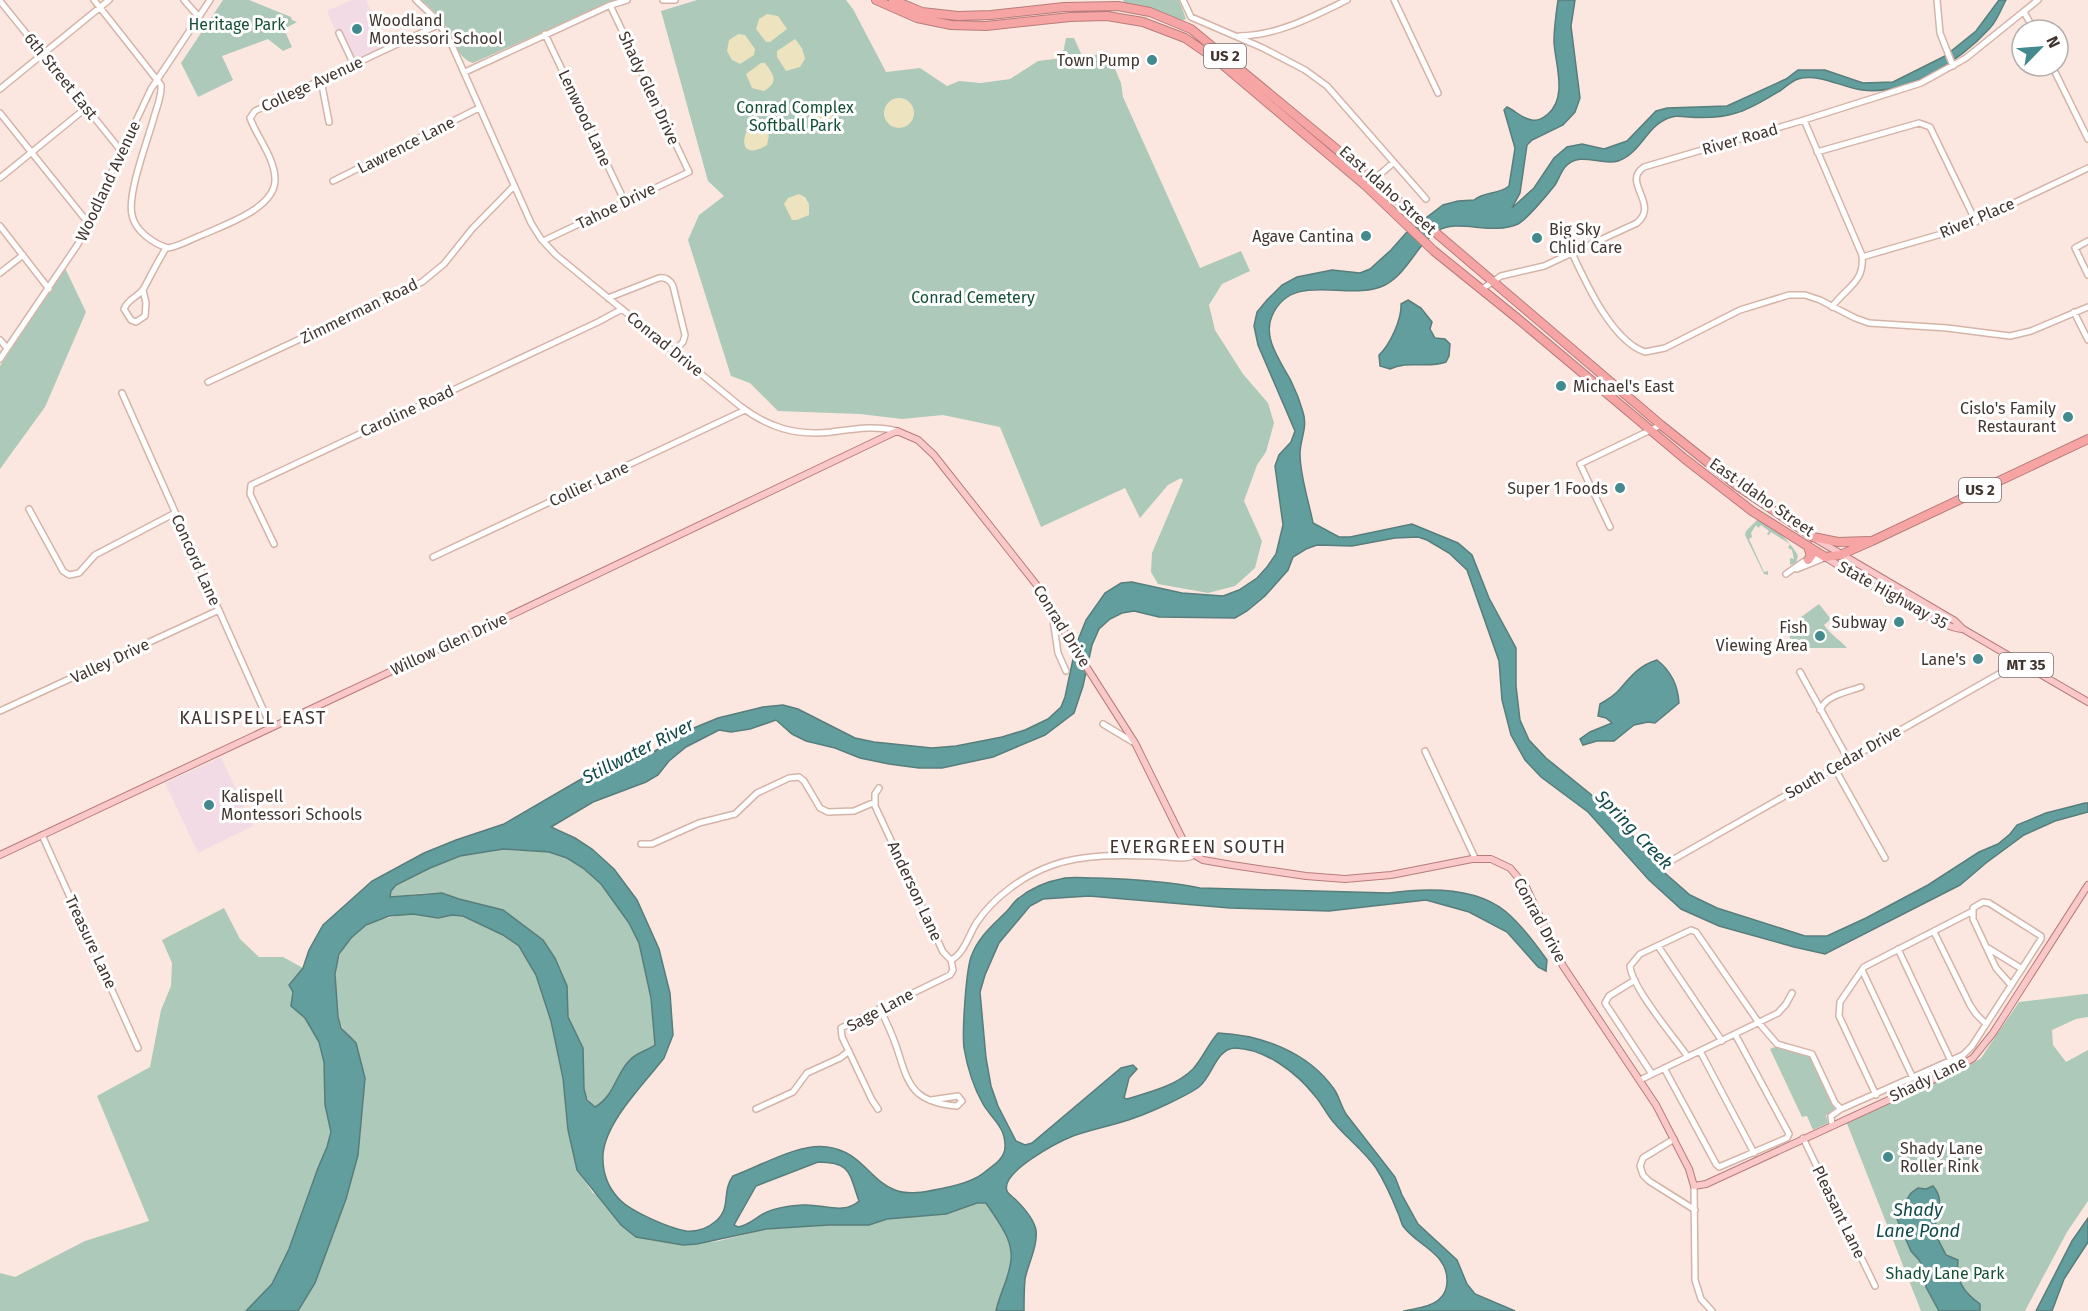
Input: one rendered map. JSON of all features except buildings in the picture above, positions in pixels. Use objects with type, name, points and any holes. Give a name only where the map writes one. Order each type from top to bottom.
[{"type":"highway","name":"East Idaho Street","points":[[876,0],[917,18],[962,26],[1095,16],[1131,19],[1154,25],[1185,38],[1207,53],[1291,124],[1412,213],[1661,425],[1736,485],[1808,534]]},
{"type":"highway","name":"East Idaho Street","points":[[893,0],[922,12],[958,16],[1064,7],[1118,6],[1150,12],[1191,29],[1350,160],[1410,227],[1434,250],[1700,471],[1752,511],[1825,557]]},
{"type":"highway","points":[[1291,124],[1301,128],[1337,156],[1350,160]]},
{"type":"highway","name":"US 2","points":[[1825,557],[1840,555],[1872,541],[2088,439]]},
{"type":"highway","points":[[1700,471],[1722,480],[1758,506]]},
{"type":"highway","name":"US 2","points":[[1808,534],[1818,539],[1838,542],[1872,541]]},
{"type":"highway","points":[[1808,546],[1811,556],[1808,560]]},
{"type":"main road","name":"Conrad Drive","points":[[897,431],[918,440],[934,454],[1029,574],[1138,747],[1184,842],[1194,855],[1203,860],[1232,865],[1306,876],[1345,879],[1391,875],[1475,858],[1491,859],[1504,864],[1521,880],[1563,966],[1656,1105],[1689,1169],[1694,1186]]},
{"type":"main road","name":"Willow Glen Drive","points":[[0,855],[897,431]]},
{"type":"main road","name":"East Idaho Street","points":[[1808,534],[1840,555]]},
{"type":"main road","name":"State Highway 35","points":[[1840,555],[1955,621],[1963,629],[2088,702]]},
{"type":"main road","name":"State Highway 35","points":[[1825,557],[1905,604],[1952,628],[1963,629]]},
{"type":"main road","name":"Shady Lane","points":[[1694,1186],[1706,1184],[1954,1070],[1973,1058],[1994,1033],[2088,885]]},
{"type":"street","points":[[93,0],[158,80],[161,89],[135,184],[131,210],[133,221],[139,229],[166,248],[143,290],[126,303],[124,309],[131,320],[136,322],[145,316],[146,303],[143,290]]},
{"type":"street","points":[[0,89],[109,0]]},
{"type":"street","points":[[184,0],[199,17]]},
{"type":"street","name":"Woodland Avenue","points":[[0,359],[78,244],[158,80],[210,0]]},
{"type":"street","name":"Conrad Drive","points":[[416,0],[440,24],[450,41],[531,223],[543,241],[562,260],[745,410],[763,422],[793,432],[814,433],[872,427],[897,431]]},
{"type":"street","points":[[465,72],[610,5],[627,0]]},
{"type":"street","points":[[663,0],[675,0]]},
{"type":"street","points":[[1183,0],[1191,16],[1191,29]]},
{"type":"street","points":[[1235,35],[1248,36],[1290,26],[1347,0]]},
{"type":"street","points":[[1394,0],[1438,93]]},
{"type":"street","points":[[1937,0],[1940,33],[1952,64]]},
{"type":"street","name":"River Road","points":[[1482,289],[1501,276],[1544,266],[1633,225],[1642,218],[1645,207],[1636,178],[1641,169],[1908,88],[1984,45],[2038,0]]},
{"type":"street","name":"6th Street East","points":[[0,1],[122,152]]},
{"type":"street","name":"Shady Glen Drive","points":[[610,5],[688,172]]},
{"type":"street","points":[[2024,12],[2027,18]]},
{"type":"street","points":[[1191,16],[1305,70],[1327,86],[1425,199]]},
{"type":"street","name":"College Avenue","points":[[166,248],[243,216],[260,205],[272,191],[274,173],[250,115],[440,24]]},
{"type":"street","points":[[339,33],[354,64]]},
{"type":"street","name":"Lenwood Lane","points":[[545,34],[624,202]]},
{"type":"street","points":[[2058,78],[2088,139]]},
{"type":"street","points":[[321,80],[329,122]]},
{"type":"street","points":[[0,177],[86,108]]},
{"type":"street","name":"Lawrence Lane","points":[[333,182],[479,108]]},
{"type":"street","points":[[0,113],[89,224]]},
{"type":"street","points":[[1804,120],[1862,257],[1863,268],[1860,276],[1832,307]]},
{"type":"street","points":[[1817,152],[1919,123],[1926,124],[1976,222]]},
{"type":"street","points":[[1370,183],[1393,163]]},
{"type":"street","name":"River Place","points":[[1862,257],[1976,222],[2088,168]]},
{"type":"street","name":"Tahoe Drive","points":[[543,241],[688,172]]},
{"type":"street","name":"Zimmerman Road","points":[[208,382],[422,282],[444,264],[472,229],[514,186]]},
{"type":"street","points":[[0,226],[49,289]]},
{"type":"street","points":[[2088,241],[2075,248],[2088,274]]},
{"type":"street","points":[[1572,253],[1599,307],[1629,343],[1645,352],[1661,350],[1740,310],[1784,295],[1805,295],[1869,323],[1947,328],[2010,336],[2031,331],[2088,307]]},
{"type":"street","points":[[0,273],[23,255]]},
{"type":"street","points":[[609,298],[658,278],[668,279],[673,286],[685,335],[683,342],[674,351]]},
{"type":"street","name":"Caroline Road","points":[[274,544],[250,494],[251,485],[622,309]]},
{"type":"street","points":[[2074,312],[2088,340]]},
{"type":"street","points":[[0,340],[7,348]]},
{"type":"street","name":"Concord Lane","points":[[122,393],[271,727]]},
{"type":"street","name":"Collier Lane","points":[[433,557],[745,410]]},
{"type":"street","points":[[1610,527],[1580,464],[1661,425]]},
{"type":"street","points":[[29,509],[63,571],[69,575],[78,573],[95,555],[175,513]]},
{"type":"street","points":[[1825,557],[1823,560],[1786,574],[1808,560],[1825,557]]},
{"type":"street","points":[[1047,601],[1054,622],[1058,653],[1066,671]]},
{"type":"street","name":"Valley Drive","points":[[0,711],[219,610]]},
{"type":"street","name":"South Cedar Drive","points":[[1667,863],[1998,674],[2016,659]]},
{"type":"street","points":[[1800,672],[1848,759]]},
{"type":"street","points":[[1820,710],[1832,697],[1862,687]]},
{"type":"street","points":[[1103,724],[1127,737],[1138,747]]},
{"type":"street","points":[[1425,751],[1475,858]]},
{"type":"street","points":[[1834,767],[1885,858]]},
{"type":"street","points":[[641,844],[652,844],[699,823],[735,814],[757,793],[789,778],[799,777],[804,781],[820,808],[828,812],[854,811],[874,802],[879,788]]},
{"type":"street","name":"Anderson Lane","points":[[874,802],[943,952],[951,960],[958,956],[977,922],[990,905],[1007,891],[1046,867],[1094,857],[1189,858],[1194,855]]},
{"type":"street","name":"Treasure Lane","points":[[42,835],[138,1048]]},
{"type":"street","points":[[1832,1125],[1831,1116],[1841,1109],[1876,1095],[1967,1052],[2041,939],[2040,933],[1989,903],[1983,902],[1971,912],[1862,970],[1840,1002],[1838,1011],[1876,1095]]},
{"type":"street","points":[[1971,912],[1996,968],[2011,985]]},
{"type":"street","points":[[1688,1057],[1635,980],[1631,970],[1632,961],[1640,954],[1694,930],[1760,1023],[1780,1046],[1812,1054],[1835,1103],[1841,1109]]},
{"type":"street","points":[[1934,932],[1970,1005],[1986,1024]]},
{"type":"street","points":[[1658,946],[1722,1041]]},
{"type":"street","points":[[1988,948],[2022,969]]},
{"type":"street","points":[[1898,950],[1951,1061]]},
{"type":"street","name":"Sage Lane","points":[[878,1108],[849,1051],[841,1028],[950,975],[953,970],[951,960]]},
{"type":"street","points":[[1862,970],[1913,1078]]},
{"type":"street","points":[[2016,978],[2025,984]]},
{"type":"street","points":[[1635,980],[1609,996],[1605,1003],[1652,1074]]},
{"type":"street","points":[[1640,1080],[1778,1013],[1792,993]]},
{"type":"street","points":[[880,1008],[916,1092],[931,1100],[957,1106],[962,1101],[958,1096],[952,1095],[931,1100]]},
{"type":"street","points":[[1664,1068],[1716,1164],[1722,1167],[1787,1138],[1789,1134],[1735,1034]]},
{"type":"street","points":[[756,1109],[793,1092],[807,1073],[840,1058],[849,1051]]},
{"type":"street","points":[[1700,1051],[1754,1153]]},
{"type":"street","name":"Pleasant Lane","points":[[1803,1138],[1875,1286]]},
{"type":"street","points":[[1674,1139],[1643,1158],[1640,1166],[1643,1174],[1649,1180],[1695,1210]]},
{"type":"street","points":[[1694,1186],[1695,1280],[1701,1299],[1712,1311]]},
{"type":"shaded area","name":"Woodland Montessori School","points":[[352,0],[366,0],[387,46],[350,63],[327,11]]},
{"type":"shaded area","name":"Kalispell Montessori Schools","points":[[221,757],[253,826],[198,853],[165,783]]},
{"type":"green space","name":"Heritage Park","points":[[223,0],[249,0],[291,17],[297,22],[284,29],[292,47],[283,51],[268,39],[222,56],[233,80],[198,97],[181,63]]},
{"type":"green space","points":[[421,0],[615,0],[473,63],[462,56],[442,21]]},
{"type":"green space","points":[[697,0],[846,0],[886,72],[920,68],[947,86],[959,81],[981,83],[1010,79],[1038,61],[1062,58],[1066,38],[1074,38],[1084,60],[1105,51],[1108,52],[1121,83],[1123,97],[1200,268],[1241,251],[1250,271],[1222,284],[1209,305],[1215,330],[1243,374],[1268,403],[1274,423],[1266,452],[1257,465],[1244,501],[1262,541],[1255,568],[1235,586],[1208,593],[1158,584],[1151,572],[1152,553],[1183,480],[1181,478],[1168,485],[1140,518],[1125,488],[1041,527],[1000,427],[943,415],[902,419],[860,414],[778,411],[750,383],[731,376],[688,240],[699,215],[724,196],[708,181],[661,11]]},
{"type":"green space","points":[[1123,0],[1179,0],[1186,19],[1181,21],[1148,8],[1125,4]]},
{"type":"green space","points":[[65,268],[86,312],[45,407],[0,469],[0,366]]},
{"type":"green space","points":[[1757,520],[1775,530],[1790,544],[1771,532],[1767,534],[1769,531],[1761,525],[1758,528],[1756,525],[1749,539],[1764,572],[1768,571],[1768,575],[1764,574],[1745,535]]},
{"type":"green space","points":[[1790,544],[1798,556],[1796,563],[1790,565],[1790,558],[1794,559],[1792,550],[1788,548]]},
{"type":"green space","points":[[1819,604],[1831,619],[1824,625],[1847,648],[1794,648],[1786,628]]},
{"type":"green space","points":[[503,849],[549,852],[567,858],[583,868],[601,884],[629,923],[639,943],[651,998],[655,1045],[621,1071],[604,1102],[595,1107],[589,1101],[584,1088],[583,1051],[581,1042],[568,1017],[566,985],[560,967],[540,939],[527,928],[496,911],[445,894],[427,893],[389,897],[396,885],[430,868],[460,856]]},
{"type":"green space","points":[[224,908],[240,939],[259,957],[283,957],[303,968],[289,985],[293,992],[291,1006],[305,1018],[319,1042],[324,1062],[325,1105],[331,1131],[289,1249],[272,1284],[246,1311],[0,1311],[0,1273],[15,1277],[85,1241],[149,1221],[97,1096],[150,1067],[161,1010],[171,986],[172,963],[162,940]]},
{"type":"green space","points":[[413,914],[438,918],[452,915],[463,916],[503,935],[519,946],[536,975],[551,1021],[563,1078],[568,1131],[577,1170],[593,1193],[683,1245],[719,1241],[766,1229],[869,1225],[887,1219],[946,1214],[977,1203],[986,1203],[1001,1225],[1011,1249],[1009,1272],[996,1311],[298,1311],[315,1283],[346,1199],[356,1043],[345,1031],[338,1016],[336,975],[339,959],[345,945],[364,927],[378,921]]},
{"type":"green space","name":"Shady Lane Park","points":[[2088,994],[2088,1017],[2076,1019],[2052,1030],[2053,1045],[2066,1062],[2088,1050],[2088,1201],[2067,1232],[2025,1311],[1921,1311],[1846,1121],[1962,1070],[1981,1058],[2019,1002]]},
{"type":"green space","points":[[1775,1047],[1808,1053],[1812,1058],[1835,1108],[1833,1112],[1826,1115],[1828,1123],[1813,1130],[1807,1116],[1802,1117],[1770,1049]]},
{"type":"sand","points":[[767,14],[778,16],[787,29],[770,42],[766,42],[756,29],[759,19]]},
{"type":"sand","points":[[738,34],[745,35],[755,49],[754,55],[740,64],[732,60],[727,51],[729,40]]},
{"type":"sand","points":[[795,39],[802,48],[805,59],[800,67],[786,71],[777,57],[777,51]]},
{"type":"sand","points":[[761,63],[765,63],[774,78],[772,85],[764,91],[752,88],[746,74]]},
{"type":"sand","points":[[899,98],[909,103],[914,113],[909,123],[899,128],[889,123],[884,113],[889,103]]},
{"type":"sand","points":[[823,105],[829,106],[833,114],[828,129],[824,131],[814,124],[810,111]]},
{"type":"sand","points":[[747,130],[765,130],[769,136],[767,145],[755,150],[747,149],[744,142]]},
{"type":"sand","points":[[799,194],[805,197],[809,204],[809,215],[792,220],[784,204],[788,198]]},
{"type":"water","points":[[1558,0],[1575,0],[1571,26],[1580,98],[1575,112],[1563,125],[1532,140],[1527,145],[1520,193],[1512,208],[1534,188],[1554,158],[1567,147],[1582,144],[1604,149],[1627,141],[1656,111],[1667,108],[1727,106],[1786,79],[1798,70],[1825,70],[1863,83],[1893,82],[1945,56],[1976,31],[1999,0],[2006,0],[1995,22],[1978,40],[1949,63],[1915,81],[1897,87],[1862,90],[1822,79],[1806,78],[1796,80],[1759,103],[1736,113],[1700,118],[1674,116],[1656,125],[1633,152],[1618,161],[1584,159],[1572,162],[1564,168],[1555,185],[1542,200],[1518,224],[1497,228],[1446,227],[1431,236],[1400,273],[1385,285],[1371,290],[1307,290],[1293,294],[1281,302],[1272,316],[1269,333],[1274,350],[1293,385],[1303,412],[1305,423],[1300,462],[1313,523],[1339,537],[1350,537],[1412,524],[1458,543],[1472,555],[1489,598],[1516,648],[1516,686],[1520,720],[1529,740],[1546,758],[1609,809],[1666,874],[1690,895],[1717,908],[1805,936],[1827,936],[1928,885],[1979,852],[1998,844],[2017,825],[2046,813],[2085,803],[2088,803],[2088,812],[2055,821],[2024,835],[1960,885],[1825,954],[1719,926],[1681,909],[1649,880],[1588,812],[1541,777],[1525,760],[1511,735],[1502,700],[1499,661],[1467,570],[1449,553],[1418,537],[1395,538],[1352,546],[1317,545],[1293,557],[1288,570],[1265,596],[1235,618],[1159,617],[1134,611],[1122,613],[1110,619],[1099,629],[1092,645],[1074,713],[1045,735],[993,757],[942,768],[889,764],[860,758],[835,748],[806,741],[792,734],[776,720],[750,729],[731,732],[719,730],[686,747],[669,761],[658,775],[646,782],[593,802],[551,827],[592,849],[614,869],[637,900],[659,949],[670,993],[673,1035],[664,1058],[627,1103],[611,1129],[603,1154],[603,1167],[612,1190],[626,1205],[661,1223],[686,1231],[706,1228],[721,1216],[729,1182],[733,1176],[804,1148],[827,1147],[839,1150],[857,1160],[878,1180],[895,1190],[907,1193],[950,1187],[982,1174],[1001,1158],[1005,1151],[1005,1140],[1001,1128],[983,1104],[977,1091],[964,1048],[965,1002],[971,957],[982,938],[1016,901],[1035,888],[1053,881],[1065,878],[1096,878],[1149,881],[1200,888],[1389,893],[1433,890],[1464,893],[1493,903],[1511,916],[1547,960],[1546,971],[1538,967],[1507,932],[1469,912],[1426,900],[1329,911],[1230,908],[1089,896],[1043,899],[1030,906],[999,943],[985,975],[980,992],[986,1058],[991,1086],[998,1106],[1016,1141],[1025,1145],[1032,1143],[1121,1068],[1133,1065],[1137,1069],[1129,1078],[1124,1098],[1127,1099],[1162,1088],[1186,1075],[1197,1065],[1218,1033],[1251,1037],[1283,1048],[1311,1065],[1334,1089],[1346,1114],[1395,1177],[1418,1224],[1457,1260],[1467,1284],[1475,1294],[1515,1311],[1403,1311],[1432,1304],[1443,1295],[1447,1281],[1442,1263],[1403,1226],[1376,1168],[1333,1122],[1308,1087],[1280,1064],[1247,1049],[1229,1049],[1219,1057],[1200,1086],[1187,1094],[1141,1116],[1066,1139],[1032,1159],[1012,1175],[1007,1183],[1007,1191],[1028,1214],[1036,1230],[1034,1249],[1025,1279],[1024,1311],[996,1311],[1009,1272],[1011,1249],[1001,1225],[986,1203],[977,1203],[946,1214],[887,1219],[869,1225],[766,1229],[697,1244],[683,1245],[636,1237],[621,1225],[577,1170],[568,1130],[563,1078],[551,1021],[536,975],[519,946],[503,935],[463,916],[452,915],[438,918],[413,914],[389,916],[366,925],[351,938],[339,954],[335,974],[338,1017],[341,1028],[356,1043],[365,1078],[358,1155],[346,1199],[315,1283],[298,1311],[246,1311],[272,1284],[289,1249],[331,1132],[325,1105],[324,1062],[319,1042],[305,1018],[291,1006],[293,992],[289,985],[303,968],[309,950],[323,925],[372,881],[424,853],[504,824],[583,778],[655,751],[689,730],[718,718],[763,707],[783,705],[798,709],[855,738],[932,748],[956,746],[1025,730],[1048,719],[1061,707],[1076,645],[1086,620],[1105,593],[1121,583],[1132,582],[1182,593],[1223,596],[1239,590],[1257,578],[1276,554],[1283,525],[1275,466],[1279,455],[1291,442],[1295,431],[1258,345],[1254,326],[1257,312],[1282,285],[1297,277],[1332,270],[1360,273],[1370,269],[1406,233],[1443,205],[1474,200],[1509,186],[1515,148],[1504,110],[1507,107],[1525,118],[1539,120],[1548,114],[1558,99],[1559,80],[1554,42]],"holes":[[[503,849],[549,852],[567,858],[583,868],[601,884],[629,923],[639,943],[651,998],[655,1045],[631,1059],[606,1098],[595,1107],[587,1100],[584,1089],[583,1048],[568,1017],[567,986],[555,958],[543,940],[503,910],[442,893],[390,897],[396,885],[430,868],[460,856]],[[818,1162],[843,1167],[850,1176],[859,1201],[840,1208],[811,1205],[783,1207],[742,1226],[734,1225],[756,1186]]]},
{"type":"water","points":[[1408,300],[1421,308],[1432,322],[1430,329],[1435,338],[1445,339],[1450,344],[1446,362],[1432,365],[1404,365],[1390,369],[1380,366],[1379,355],[1394,331],[1400,317],[1401,304]]},
{"type":"water","points":[[1657,660],[1673,679],[1679,703],[1655,723],[1634,725],[1614,741],[1597,741],[1583,745],[1580,739],[1612,723],[1598,716],[1600,704],[1616,693],[1641,668]]},
{"type":"water","name":"Shady Lane Pond","points":[[1933,1186],[1939,1198],[1935,1226],[1938,1238],[1946,1255],[1958,1260],[1958,1274],[1962,1285],[1980,1304],[1980,1311],[1939,1311],[1926,1287],[1926,1273],[1911,1251],[1897,1219],[1911,1193],[1918,1188],[1926,1189]]},
{"type":"water","points":[[2088,1218],[2088,1242],[2064,1279],[2052,1311],[2036,1311],[2072,1241]]},
{"type":"place","name":"Woodland Montessori School","points":[[357,29]]},
{"type":"place","name":"Town Pump","points":[[1152,60]]},
{"type":"place","name":"Agave Cantina","points":[[1366,236]]},
{"type":"place","name":"Big Sky Chlid Care","points":[[1537,238]]},
{"type":"place","name":"Michael's East","points":[[1561,386]]},
{"type":"place","name":"Cislo's Family Restaurant","points":[[2068,417]]},
{"type":"place","name":"Super 1 Foods","points":[[1620,488]]},
{"type":"place","name":"Subway","points":[[1899,622]]},
{"type":"place","name":"Fish Viewing Area","points":[[1820,636]]},
{"type":"place","name":"Lane's","points":[[1978,659]]},
{"type":"place","name":"Kalispell Montessori Schools","points":[[209,805]]},
{"type":"place","name":"Shady Lane Roller Rink","points":[[1888,1157]]},
{"type":"district","name":"KALISPELL EAST","points":[[253,718]]},
{"type":"district","name":"EVERGREEN SOUTH","points":[[1198,847]]},
{"type":"park label","name":"Conrad Complex Softball Park","points":[[795,116]]},
{"type":"park label","name":"Conrad Cemetery","points":[[973,297]]},
{"type":"water label","name":"Stillwater River","points":[[638,751]]},
{"type":"water label","name":"Spring Creek","points":[[1634,830]]}]
